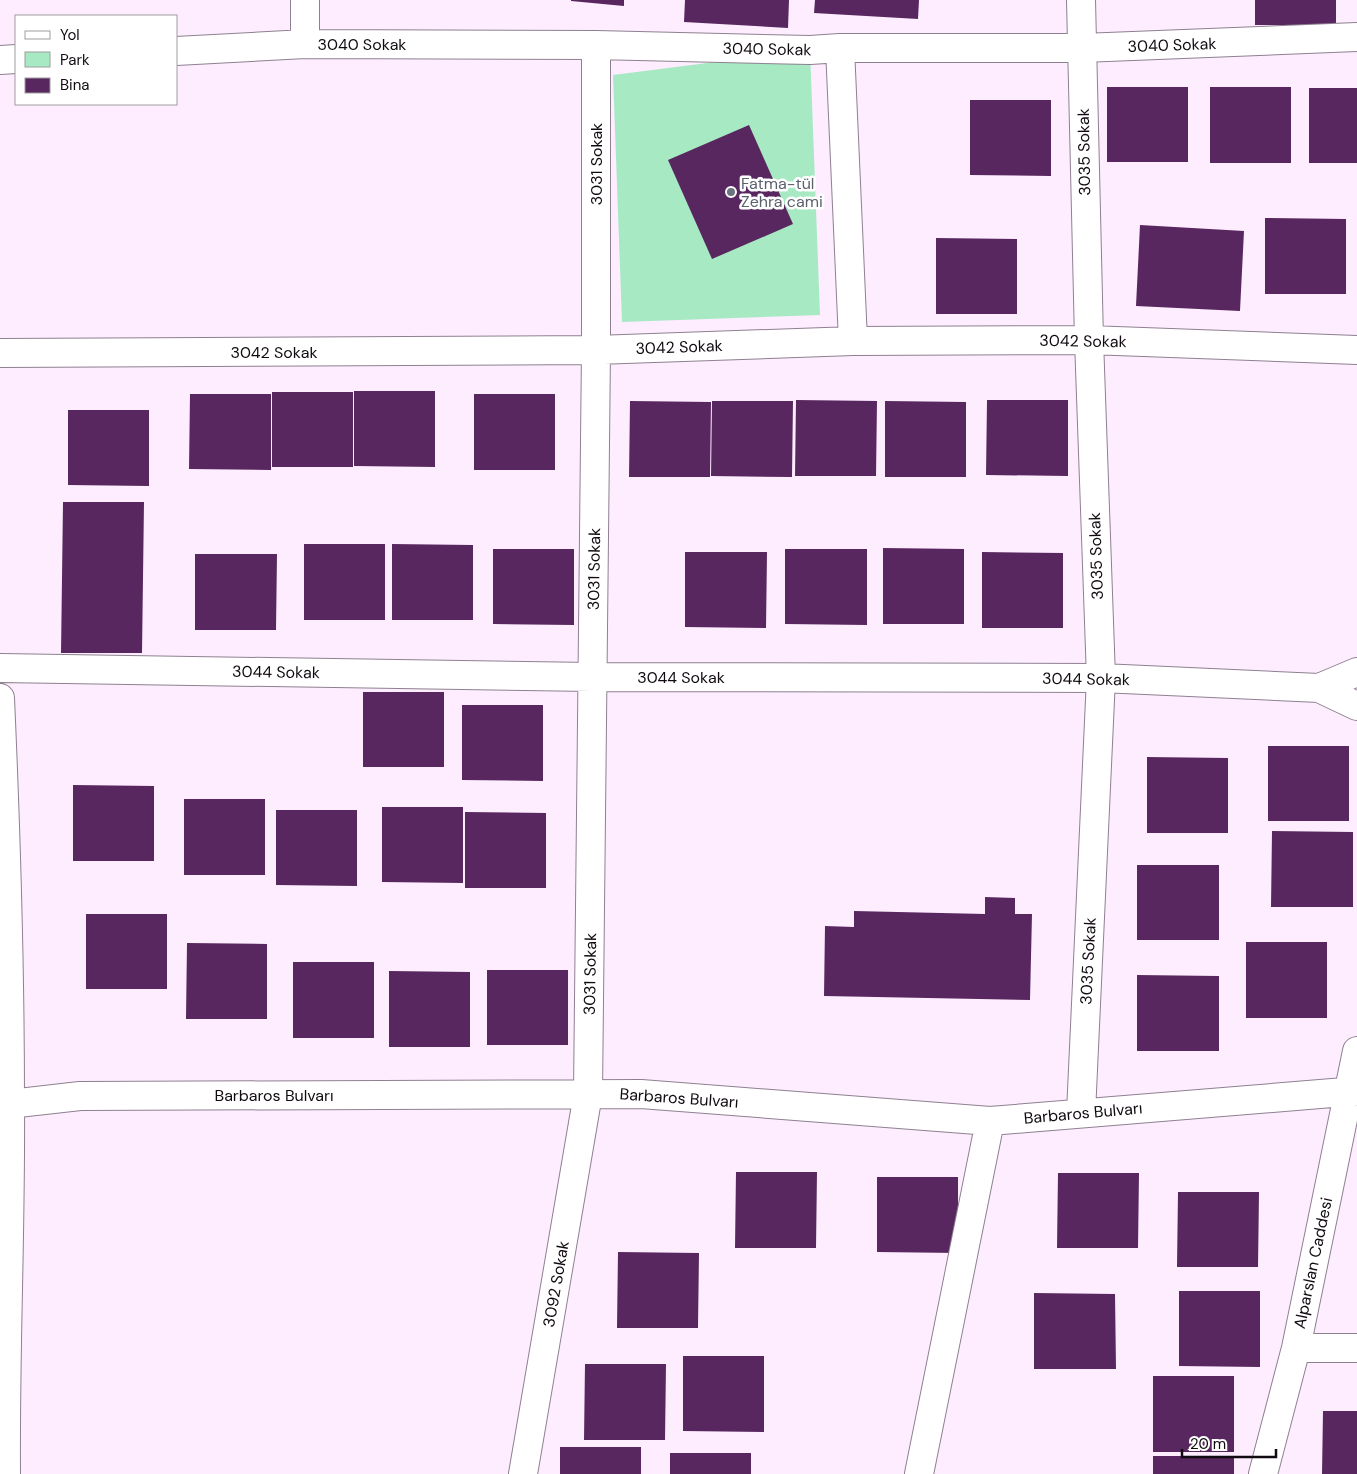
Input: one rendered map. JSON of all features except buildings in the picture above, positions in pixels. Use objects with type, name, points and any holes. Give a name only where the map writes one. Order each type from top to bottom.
[{"type":"street","points":[[305,0],[305,44]]},
{"type":"street","name":"3035 Sokak","points":[[1081,0],[1089,340],[1100,678],[1081,1112]]},
{"type":"street","name":"3040 Sokak","points":[[178,51],[305,44],[596,45],[810,50],[840,48],[1082,48],[1357,37]]},
{"type":"street","name":"3031 Sokak","points":[[588,1094],[596,350],[596,45]]},
{"type":"street","points":[[840,48],[853,342]]},
{"type":"street","points":[[0,60],[15,59]]},
{"type":"street","name":"3042 Sokak","points":[[0,353],[596,350],[853,342],[1089,340],[1357,350]]},
{"type":"street","name":"3044 Sokak","points":[[0,668],[592,677],[1100,678],[1319,688],[1357,706]]},
{"type":"street","points":[[1319,688],[1357,672]]},
{"type":"street","points":[[0,698],[5,1105],[3,1384],[6,1474]]},
{"type":"street","name":"Alparslan Caddesi","points":[[1263,1474],[1296,1348],[1353,1091],[1357,1051]]},
{"type":"street","name":"Barbaros Bulvarı","points":[[5,1105],[80,1096],[641,1094],[990,1121],[1353,1091]]},
{"type":"street","name":"3092 Sokak","points":[[523,1474],[588,1094]]},
{"type":"street","points":[[919,1474],[990,1121]]},
{"type":"street","points":[[1296,1348],[1357,1348]]},
{"type":"green space","points":[[810,50],[820,315],[622,322],[613,75]]},
{"type":"place","name":"Fatma-tül Zehra cami","points":[[731,192]]}]
